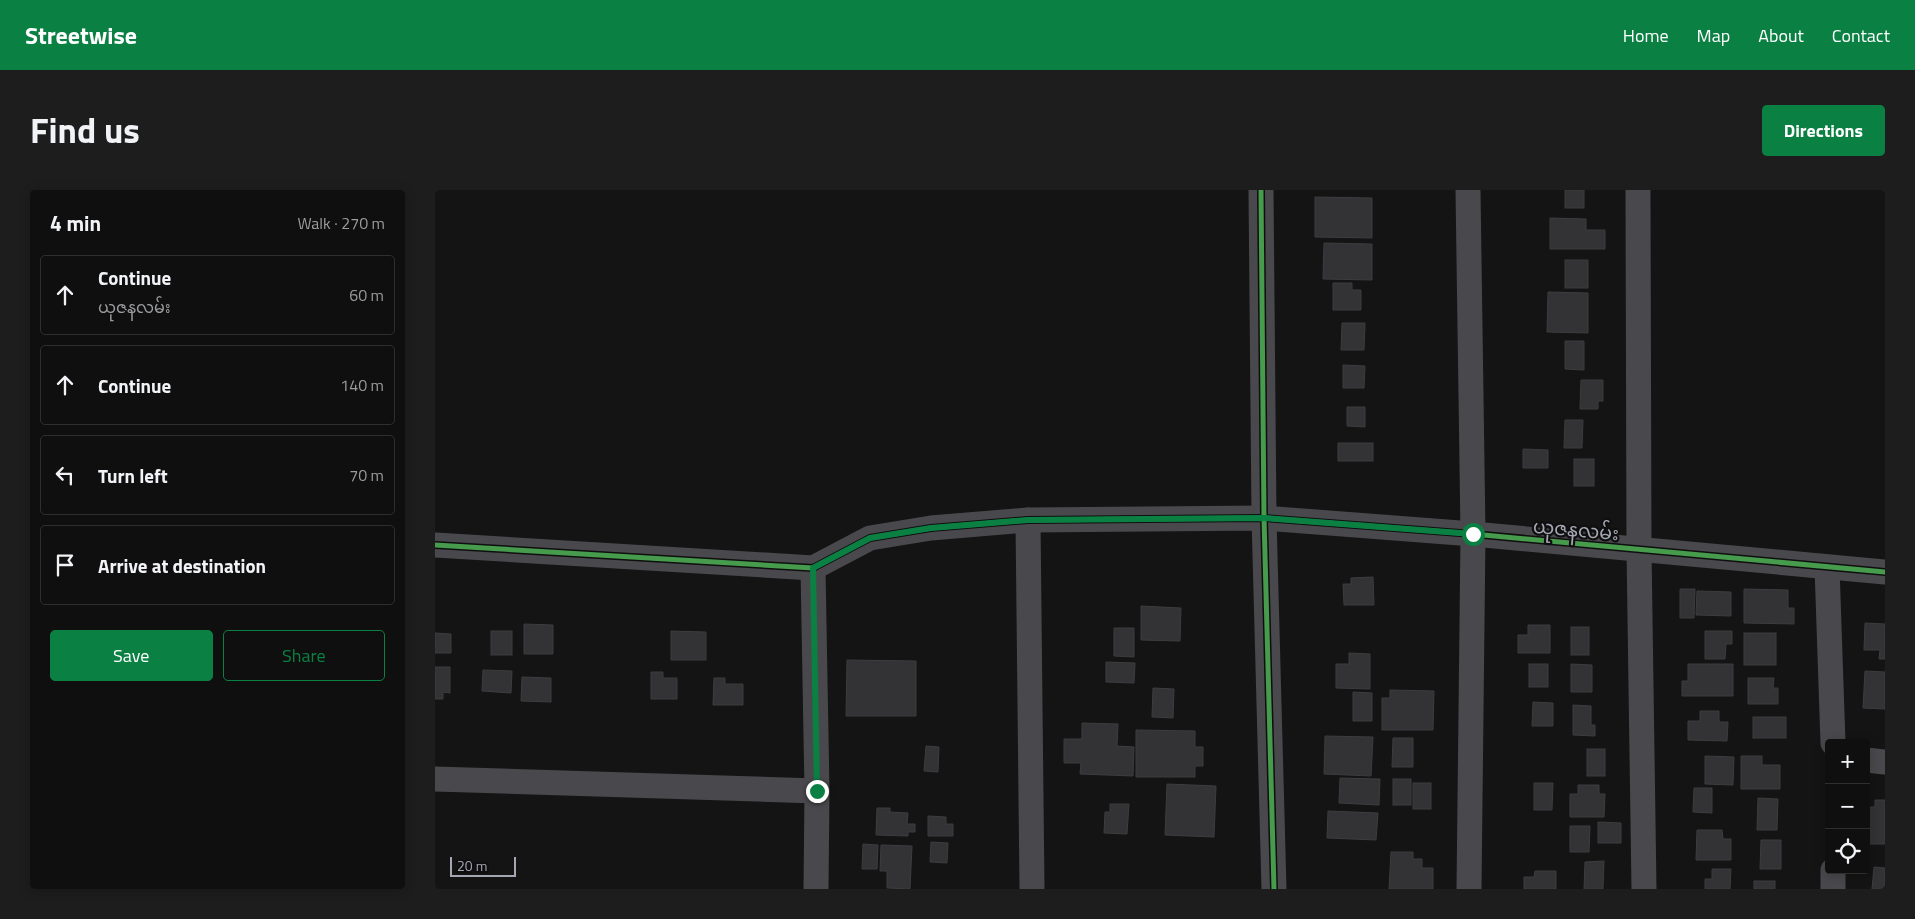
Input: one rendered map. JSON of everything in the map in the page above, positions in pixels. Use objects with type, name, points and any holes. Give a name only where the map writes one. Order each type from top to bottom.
[{"type":"street","points":[[1261,190],[1264,518],[1274,889]]},
{"type":"street","points":[[1468,190],[1473,534],[1469,889]]},
{"type":"street","points":[[1638,190],[1639,550],[1644,889]]},
{"type":"street","name":"ယုဇနလမ်း","points":[[813,568],[870,538],[931,528],[1028,520],[1264,518],[1473,534],[1885,572]]},
{"type":"street","points":[[1028,520],[1032,889]]},
{"type":"street","points":[[435,545],[813,568],[817,791],[816,889]]},
{"type":"street","points":[[1827,567],[1833,739]]},
{"type":"street","points":[[1870,760],[1885,762]]},
{"type":"street","points":[[435,779],[817,791]]},
{"type":"street","points":[[1833,874],[1833,889]]},
{"type":"building","points":[[1565,190],[1584,190],[1584,208],[1565,208]]},
{"type":"building","points":[[1315,197],[1372,198],[1372,238],[1315,237]]},
{"type":"building","points":[[1550,218],[1586,219],[1586,230],[1605,230],[1605,249],[1550,249]]},
{"type":"building","points":[[1324,243],[1372,244],[1372,280],[1323,279]]},
{"type":"building","points":[[1565,260],[1588,260],[1588,288],[1565,288]]},
{"type":"building","points":[[1333,283],[1352,283],[1352,290],[1361,290],[1361,310],[1333,310]]},
{"type":"building","points":[[1548,292],[1588,293],[1588,333],[1547,332]]},
{"type":"building","points":[[1342,323],[1365,323],[1364,350],[1341,350]]},
{"type":"building","points":[[1565,341],[1584,341],[1584,370],[1565,369]]},
{"type":"building","points":[[1343,365],[1365,366],[1364,388],[1343,388]]},
{"type":"building","points":[[1581,380],[1603,380],[1603,401],[1598,401],[1598,409],[1580,409]]},
{"type":"building","points":[[1347,407],[1365,407],[1365,427],[1347,426]]},
{"type":"building","points":[[1565,420],[1583,420],[1582,448],[1564,448]]},
{"type":"building","points":[[1338,443],[1373,443],[1373,461],[1338,461]]},
{"type":"building","points":[[1523,449],[1548,450],[1548,468],[1523,468]]},
{"type":"building","points":[[1574,459],[1594,459],[1594,486],[1574,486]]},
{"type":"building","points":[[1373,577],[1374,605],[1344,605],[1343,584],[1351,584],[1351,578]]},
{"type":"building","points":[[1680,589],[1695,589],[1694,618],[1680,618]]},
{"type":"building","points":[[1744,589],[1788,590],[1788,608],[1794,608],[1794,624],[1744,623]]},
{"type":"building","points":[[1697,591],[1731,592],[1731,616],[1696,615]]},
{"type":"building","points":[[1141,606],[1181,608],[1180,641],[1141,640]]},
{"type":"building","points":[[1865,623],[1885,624],[1885,659],[1879,659],[1880,650],[1864,650]]},
{"type":"building","points":[[524,624],[553,625],[553,654],[524,654]]},
{"type":"building","points":[[1528,625],[1550,625],[1550,653],[1518,653],[1518,635],[1528,635]]},
{"type":"building","points":[[1571,627],[1589,627],[1589,655],[1571,655]]},
{"type":"building","points":[[1114,628],[1134,628],[1134,657],[1114,656]]},
{"type":"building","points":[[491,631],[512,631],[512,655],[491,655]]},
{"type":"building","points":[[671,631],[706,632],[706,660],[671,660]]},
{"type":"building","points":[[1705,631],[1732,631],[1732,644],[1726,644],[1725,659],[1705,659]]},
{"type":"building","points":[[435,633],[451,634],[451,653],[435,653]]},
{"type":"building","points":[[1744,633],[1776,633],[1776,665],[1744,665]]},
{"type":"building","points":[[1349,653],[1370,654],[1370,689],[1336,688],[1336,664],[1349,664]]},
{"type":"building","points":[[847,660],[916,661],[916,716],[846,716]]},
{"type":"building","points":[[1106,662],[1135,663],[1134,683],[1106,682]]},
{"type":"building","points":[[1529,664],[1548,664],[1548,687],[1529,687]]},
{"type":"building","points":[[1571,664],[1592,665],[1592,692],[1571,692]]},
{"type":"building","points":[[1688,664],[1733,664],[1733,696],[1682,696],[1682,681],[1688,681]]},
{"type":"building","points":[[435,667],[450,667],[450,693],[443,692],[443,699],[435,699]]},
{"type":"building","points":[[483,670],[512,671],[511,693],[482,691]]},
{"type":"building","points":[[1865,671],[1885,672],[1885,709],[1863,708]]},
{"type":"building","points":[[651,672],[663,672],[663,678],[677,678],[677,699],[651,699]]},
{"type":"building","points":[[522,677],[551,678],[551,702],[521,701]]},
{"type":"building","points":[[714,678],[725,678],[725,684],[743,684],[743,705],[713,705]]},
{"type":"building","points":[[1748,678],[1774,678],[1773,688],[1778,688],[1778,704],[1748,704]]},
{"type":"building","points":[[1153,688],[1174,689],[1173,718],[1152,717]]},
{"type":"building","points":[[1390,690],[1434,691],[1433,730],[1382,730],[1382,698],[1390,698]]},
{"type":"building","points":[[1353,692],[1372,693],[1372,721],[1353,721]]},
{"type":"building","points":[[1533,702],[1553,703],[1553,726],[1532,726]]},
{"type":"building","points":[[1573,705],[1591,706],[1591,725],[1595,725],[1595,736],[1573,735]]},
{"type":"building","points":[[1700,711],[1719,711],[1719,722],[1728,722],[1727,741],[1688,740],[1688,721],[1700,721]]},
{"type":"building","points":[[1753,717],[1786,717],[1786,738],[1753,738]]},
{"type":"building","points":[[1082,723],[1118,724],[1117,746],[1134,747],[1133,776],[1080,774],[1081,763],[1064,763],[1064,739],[1082,739]]},
{"type":"building","points":[[1136,730],[1195,731],[1195,747],[1203,747],[1203,766],[1195,766],[1195,777],[1136,777]]},
{"type":"building","points":[[1325,736],[1373,737],[1371,776],[1324,774]]},
{"type":"building","points":[[1393,738],[1413,738],[1413,767],[1392,767]]},
{"type":"building","points":[[926,746],[939,747],[938,772],[924,771]]},
{"type":"building","points":[[1587,749],[1605,749],[1605,776],[1587,776]]},
{"type":"building","points":[[1705,756],[1734,757],[1733,785],[1705,784]]},
{"type":"building","points":[[1741,756],[1762,756],[1762,765],[1780,765],[1780,789],[1741,789]]},
{"type":"building","points":[[1340,778],[1380,779],[1379,805],[1339,803]]},
{"type":"building","points":[[1393,779],[1411,779],[1411,805],[1393,805]]},
{"type":"building","points":[[1413,783],[1431,783],[1431,809],[1413,809]]},
{"type":"building","points":[[1534,783],[1553,783],[1552,810],[1534,810]]},
{"type":"building","points":[[1167,784],[1216,786],[1214,837],[1165,835]]},
{"type":"building","points":[[1578,785],[1599,785],[1599,794],[1605,794],[1604,817],[1570,817],[1570,794],[1578,794]]},
{"type":"building","points":[[1694,788],[1712,788],[1712,813],[1693,812]]},
{"type":"building","points":[[1758,798],[1778,799],[1777,830],[1757,830]]},
{"type":"building","points":[[1875,800],[1885,800],[1885,844],[1870,844],[1870,807],[1875,807]]},
{"type":"building","points":[[1110,804],[1129,804],[1127,834],[1104,833],[1105,812],[1110,812]]},
{"type":"building","points":[[877,808],[890,808],[890,812],[908,813],[907,824],[915,824],[915,832],[908,832],[908,836],[876,835]]},
{"type":"building","points":[[1328,811],[1378,813],[1376,840],[1327,838]]},
{"type":"building","points":[[928,816],[946,817],[946,824],[953,824],[953,836],[928,836]]},
{"type":"building","points":[[1598,822],[1621,823],[1621,843],[1598,843]]},
{"type":"building","points":[[1570,826],[1590,826],[1589,852],[1570,852]]},
{"type":"building","points":[[1697,830],[1722,830],[1723,839],[1731,839],[1731,860],[1696,860]]},
{"type":"building","points":[[1761,840],[1781,840],[1781,869],[1760,869]]},
{"type":"building","points":[[931,842],[948,843],[947,863],[930,862]]},
{"type":"building","points":[[863,844],[878,845],[877,869],[862,869]]},
{"type":"building","points":[[881,845],[912,846],[910,889],[887,888],[887,871],[880,871]]},
{"type":"building","points":[[1391,852],[1413,852],[1413,859],[1422,859],[1422,868],[1433,868],[1433,889],[1389,889]]},
{"type":"building","points":[[1604,861],[1603,889],[1584,889],[1585,862]]},
{"type":"building","points":[[1874,867],[1885,868],[1885,889],[1872,889]]},
{"type":"building","points":[[1712,869],[1731,869],[1730,889],[1705,889],[1705,879],[1712,879]]},
{"type":"building","points":[[1535,871],[1556,871],[1556,889],[1524,889],[1524,877],[1534,877]]},
{"type":"building","points":[[1754,881],[1775,881],[1775,889],[1754,889]]},
{"type":"cycle path","points":[[1261,190],[1264,518],[1274,889]]},
{"type":"cycle path","points":[[435,545],[813,568],[870,538],[931,528],[1028,520],[1264,518],[1473,534],[1885,572]]},
{"type":"route","points":[[817,791],[813,568],[870,538],[931,528],[1028,520],[1264,518],[1473,534]]}]
